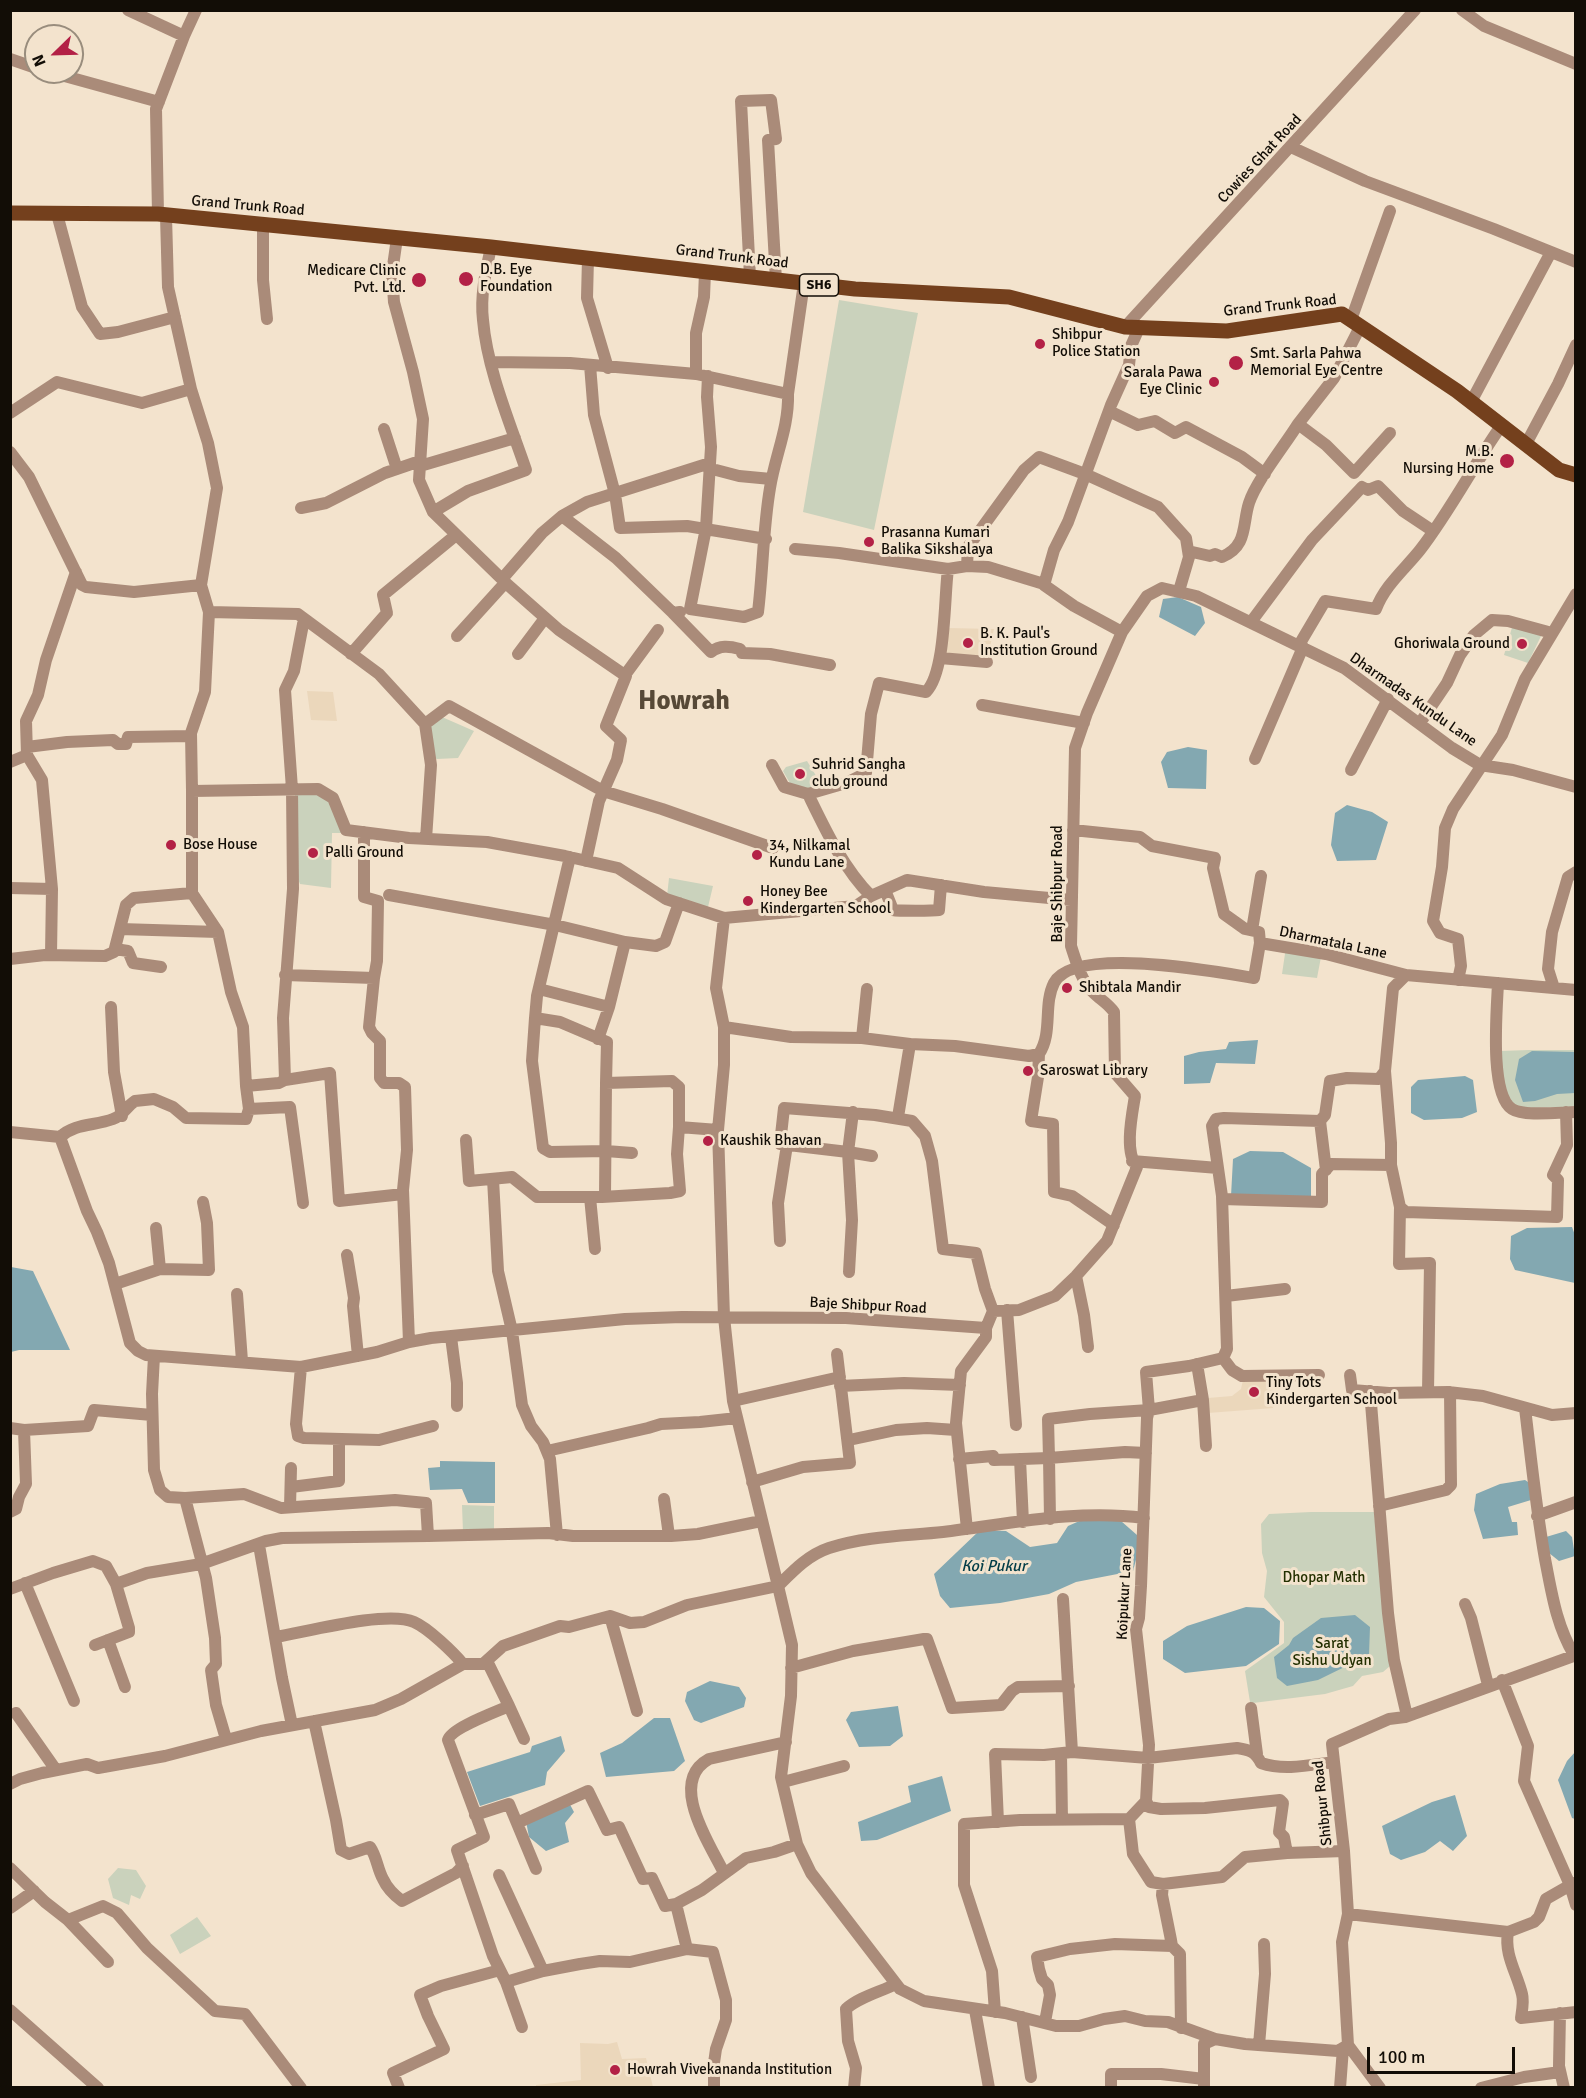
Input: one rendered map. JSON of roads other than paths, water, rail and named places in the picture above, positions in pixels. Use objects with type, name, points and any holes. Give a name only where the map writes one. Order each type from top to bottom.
[{"type":"main road","name":"Grand Trunk Road","points":[[10,213],[162,215],[491,247],[855,289],[1009,297],[1132,327],[1227,331],[1342,314],[1471,402],[1559,470],[1575,474]]},
{"type":"street","points":[[128,10],[184,36]]},
{"type":"street","points":[[10,1132],[60,1137],[85,1124],[122,1116],[135,1101],[154,1099],[173,1107],[186,1118],[246,1119],[249,1109],[243,1027],[231,992],[218,932],[192,893],[191,736],[206,692],[209,612],[201,585],[217,488],[208,443],[191,389],[168,287],[156,109],[196,10]]},
{"type":"street","name":"Cowies Ghat Road","points":[[1132,327],[1415,10]]},
{"type":"street","points":[[1462,10],[1485,26],[1575,64]]},
{"type":"street","points":[[84,81],[159,102]]},
{"type":"street","points":[[750,277],[741,101],[771,100],[776,139],[768,140],[776,280]]},
{"type":"street","points":[[1291,147],[1365,181],[1575,262]]},
{"type":"street","points":[[1188,551],[1222,557],[1233,552],[1244,531],[1248,504],[1298,424],[1334,378],[1356,323],[1390,211]]},
{"type":"street","points":[[57,214],[82,307],[100,334],[118,332],[175,316]]},
{"type":"street","points":[[263,225],[263,280],[267,319]]},
{"type":"street","points":[[397,238],[392,273],[394,302],[423,419],[419,480],[433,512],[503,581],[559,630],[627,676],[606,726],[621,740],[617,760],[598,801],[586,861]]},
{"type":"street","points":[[433,512],[468,491],[526,470],[491,362],[482,319],[484,281],[491,247]]},
{"type":"street","points":[[1471,402],[1551,252]]},
{"type":"street","points":[[588,258],[587,298],[608,368]]},
{"type":"street","points":[[690,609],[706,528],[713,467],[707,398],[696,333],[704,297],[705,272]]},
{"type":"street","points":[[673,613],[690,609],[744,617],[758,612],[771,479],[774,463],[784,437],[804,283]]},
{"type":"street","points":[[1044,584],[1054,550],[1068,522],[1109,411],[1129,365],[1132,327]]},
{"type":"street","points":[[1526,444],[1558,384],[1575,345]]},
{"type":"street","points":[[491,362],[570,363],[702,375],[788,394]]},
{"type":"street","points":[[590,365],[594,415],[615,494],[620,528],[672,525],[706,528],[766,539]]},
{"type":"street","points":[[10,413],[57,382],[142,403],[191,389]]},
{"type":"street","points":[[1109,411],[1138,425],[1155,421],[1175,433],[1186,426],[1242,457],[1266,474]]},
{"type":"street","points":[[1298,424],[1326,445],[1354,473],[1362,488],[1368,490],[1378,486],[1403,511],[1433,531]]},
{"type":"street","points":[[1255,759],[1301,646],[1325,601],[1376,609],[1401,570],[1419,551],[1433,531],[1501,426]]},
{"type":"street","points":[[384,429],[397,469]]},
{"type":"street","points":[[1354,473],[1390,433]]},
{"type":"street","points":[[301,508],[326,503],[397,469],[515,438]]},
{"type":"street","points":[[10,452],[29,477],[82,585],[134,592],[201,585]]},
{"type":"street","points":[[967,566],[968,547],[1024,470],[1039,457],[1085,474],[1158,507],[1186,538],[1188,551],[1186,570],[1179,591]]},
{"type":"street","points":[[457,636],[542,533],[562,516],[587,502],[713,467],[739,476],[771,479]]},
{"type":"street","points":[[1251,622],[1312,540],[1362,488]]},
{"type":"street","points":[[562,516],[616,558],[711,652],[720,646],[729,646],[740,649],[742,653],[770,654],[830,665]]},
{"type":"street","points":[[351,654],[387,613],[383,596],[456,535]]},
{"type":"street","points":[[795,549],[948,569],[967,566],[988,567],[1044,584],[1074,606],[1122,632]]},
{"type":"street","points":[[772,765],[784,787],[808,794],[846,783],[866,773],[871,714],[879,683],[926,692],[931,687],[940,658],[948,569]]},
{"type":"street","points":[[51,956],[52,889],[42,780],[27,751],[26,721],[38,695],[49,652],[76,572]]},
{"type":"street","name":"Dharmadas Kundu Lane","points":[[1122,632],[1147,596],[1162,588],[1196,596],[1344,668],[1452,748],[1480,765],[1513,770],[1575,787]]},
{"type":"street","points":[[1458,980],[1461,966],[1458,939],[1440,933],[1433,921],[1442,867],[1445,828],[1453,809],[1502,735],[1525,679],[1575,594]]},
{"type":"street","points":[[209,612],[298,614],[379,674],[425,724],[431,765],[426,839]]},
{"type":"street","points":[[518,654],[545,618]]},
{"type":"street","points":[[285,1080],[283,1018],[292,889],[292,789],[285,690],[294,671],[304,619]]},
{"type":"street","points":[[1420,723],[1447,683],[1460,655],[1474,635],[1491,620],[1508,621],[1552,633]]},
{"type":"street","points":[[624,675],[658,630]]},
{"type":"street","name":"Baje Shibpur Road","points":[[993,1311],[1019,1310],[1055,1296],[1076,1276],[1107,1241],[1137,1167],[1132,1161],[1130,1132],[1136,1096],[1115,1073],[1114,1012],[1108,1004],[1091,991],[1071,946],[1075,748],[1122,632]]},
{"type":"street","points":[[940,658],[987,662]]},
{"type":"street","points":[[1350,770],[1388,699]]},
{"type":"street","points":[[982,705],[1084,723]]},
{"type":"street","points":[[425,724],[449,706],[603,791],[773,848]]},
{"type":"street","points":[[10,762],[27,751],[96,741],[113,740],[118,744],[126,744],[128,737],[191,736]]},
{"type":"street","points":[[192,791],[318,789],[333,798],[346,830],[426,839],[486,842],[618,868],[666,899],[724,918],[856,906],[871,896],[907,880],[984,892],[1071,900]]},
{"type":"street","points":[[808,794],[845,864],[871,896]]},
{"type":"street","points":[[1073,830],[1140,837],[1152,846],[1215,858],[1213,868],[1224,914],[1245,929],[1259,932],[1260,943]]},
{"type":"street","points":[[364,832],[364,897],[378,901],[377,961],[369,1026],[380,1041],[380,1078],[384,1083],[399,1083],[405,1087],[407,1150],[403,1194],[409,1342]]},
{"type":"street","points":[[570,857],[539,989],[535,1018],[532,1061],[543,1148],[550,1152],[632,1153]]},
{"type":"street","points":[[1541,987],[1548,969],[1552,932],[1568,877],[1575,872]]},
{"type":"street","points":[[1252,930],[1261,876]]},
{"type":"street","points":[[885,890],[893,909],[897,911],[934,911],[939,910],[941,885]]},
{"type":"street","points":[[10,888],[52,889]]},
{"type":"street","points":[[10,959],[33,955],[105,956],[114,952],[126,905],[134,898],[192,893]]},
{"type":"street","points":[[389,895],[555,925],[625,942],[656,946],[665,942],[679,903]]},
{"type":"street","points":[[724,918],[716,988],[723,1028],[724,1065],[718,1130],[722,1187],[724,1317],[733,1401],[792,1645],[791,1696],[781,1777],[797,1844],[811,1873],[900,1989],[924,2001],[1022,2017],[1056,2026],[1079,2026],[1125,2016],[1144,2021],[1168,2022],[1215,2039],[1338,2051],[1345,2047],[1380,2088]]},
{"type":"street","points":[[120,930],[218,932]]},
{"type":"street","points":[[598,1039],[609,1007],[625,942]]},
{"type":"street","name":"Dharmatala Lane","points":[[1078,966],[1146,963],[1205,969],[1254,978],[1260,943],[1326,954],[1406,975],[1575,990]]},
{"type":"street","points":[[115,949],[128,951],[133,963],[161,967]]},
{"type":"street","points":[[1078,966],[1055,981],[1050,997],[1045,1045],[1039,1054],[1031,1121],[1053,1124],[1054,1192],[1072,1196],[1114,1225]]},
{"type":"street","points":[[1548,969],[1554,988]]},
{"type":"street","points":[[285,975],[374,978]]},
{"type":"street","points":[[1406,975],[1393,988],[1385,1071],[1391,1143],[1390,1166],[1400,1207],[1399,1264],[1430,1263],[1428,1392]]},
{"type":"street","points":[[1400,1207],[1406,1212],[1557,1217],[1558,1180],[1553,1175],[1567,1145],[1571,1112],[1527,1113],[1512,1110],[1507,1104],[1499,1088],[1496,1052],[1498,983]]},
{"type":"street","points":[[862,1038],[867,988]]},
{"type":"street","points":[[539,989],[609,1007]]},
{"type":"street","points":[[111,1007],[114,1072],[122,1116]]},
{"type":"street","points":[[535,1018],[560,1022],[607,1042],[605,1197]]},
{"type":"street","points":[[723,1028],[791,1037],[862,1038],[910,1044],[955,1046],[1029,1056],[1039,1054]]},
{"type":"street","points":[[898,1117],[910,1044]]},
{"type":"street","points":[[1326,1170],[1320,1121],[1325,1114],[1330,1081],[1347,1078],[1379,1079],[1385,1071]]},
{"type":"street","points":[[246,1086],[279,1083],[330,1073],[339,1201],[403,1194]]},
{"type":"street","points":[[466,1140],[469,1181],[512,1177],[537,1197],[605,1197],[680,1191],[677,1154],[679,1087],[672,1080],[606,1083]]},
{"type":"street","points":[[249,1109],[290,1107],[303,1203]]},
{"type":"street","points":[[872,1156],[780,1144],[784,1108],[853,1112],[898,1117],[912,1121],[925,1136],[932,1161],[943,1249],[976,1253],[993,1311],[986,1328],[986,1338],[961,1371],[956,1430],[967,1529]]},
{"type":"street","points":[[849,1272],[852,1220],[849,1152],[853,1112]]},
{"type":"street","points":[[1223,1358],[1227,1349],[1222,1199],[1212,1126],[1216,1119],[1224,1118],[1320,1121]]},
{"type":"street","points":[[679,1127],[718,1130]]},
{"type":"street","points":[[60,1137],[101,1242],[115,1284],[130,1343],[138,1352],[154,1356],[152,1415],[154,1470],[160,1490],[168,1497],[185,1498],[244,1494],[281,1508],[395,1500],[426,1503],[428,1536]]},
{"type":"street","points":[[780,1241],[777,1203],[787,1145]]},
{"type":"street","points":[[1132,1161],[1218,1168]]},
{"type":"street","points":[[1222,1199],[1322,1202],[1322,1174],[1331,1164],[1390,1166]]},
{"type":"street","points":[[493,1179],[498,1271],[512,1331],[522,1405],[550,1459],[556,1535]]},
{"type":"street","points":[[590,1197],[595,1249]]},
{"type":"street","points":[[115,1284],[160,1269],[209,1270],[207,1223],[203,1202]]},
{"type":"street","points":[[156,1228],[160,1269]]},
{"type":"street","points":[[347,1255],[354,1298],[358,1356]]},
{"type":"street","points":[[1076,1276],[1083,1305],[1088,1347]]},
{"type":"street","points":[[1226,1296],[1285,1289]]},
{"type":"street","points":[[237,1294],[242,1361]]},
{"type":"street","points":[[1007,1310],[1016,1425]]},
{"type":"street","name":"Baje Shibpur Road","points":[[154,1356],[301,1367],[358,1356],[409,1342],[625,1319],[846,1318],[986,1328]]},
{"type":"street","points":[[451,1337],[457,1383],[457,1406]]},
{"type":"street","points":[[752,1482],[803,1467],[850,1463],[837,1354]]},
{"type":"street","points":[[1206,1446],[1203,1400],[1197,1364],[1223,1358]]},
{"type":"street","points":[[1223,1358],[1232,1370],[1242,1376],[1318,1375]]},
{"type":"street","name":"Koipukur Lane","points":[[1146,1801],[1149,1745],[1136,1629],[1141,1586],[1149,1410],[1145,1374],[1148,1371],[1197,1364]]},
{"type":"street","points":[[301,1367],[296,1424],[298,1436],[339,1440],[379,1440],[433,1426]]},
{"type":"street","points":[[1350,1375],[1352,1390],[1450,1392],[1483,1396],[1552,1415],[1575,1413]]},
{"type":"street","points":[[733,1401],[840,1382],[960,1385]]},
{"type":"street","points":[[1370,1391],[1388,1613],[1394,1660],[1407,1716]]},
{"type":"street","points":[[1379,1506],[1446,1490],[1451,1485],[1450,1392]]},
{"type":"street","points":[[1050,1519],[1048,1419],[1149,1410],[1203,1400]]},
{"type":"street","points":[[1526,1408],[1537,1516],[1552,1596],[1562,1634],[1575,1655]]},
{"type":"street","points":[[10,1428],[24,1430],[88,1426],[94,1410],[152,1415]]},
{"type":"street","points":[[547,1451],[661,1424],[737,1418]]},
{"type":"street","points":[[849,1440],[896,1430],[927,1428],[956,1430]]},
{"type":"street","points":[[10,1512],[16,1509],[26,1484],[24,1430]]},
{"type":"street","points":[[291,1487],[339,1480],[339,1440]]},
{"type":"street","points":[[959,1459],[993,1456],[994,1460],[1125,1452],[1146,1453]]},
{"type":"street","points":[[1020,1459],[1023,1522]]},
{"type":"street","points":[[290,1507],[291,1468]]},
{"type":"street","points":[[185,1498],[206,1578],[215,1638],[216,1664],[211,1670],[216,1705],[226,1739]]},
{"type":"street","points":[[664,1498],[669,1536]]},
{"type":"street","points":[[1537,1516],[1575,1502]]},
{"type":"street","points":[[10,1784],[20,1779],[56,1770],[87,1764],[98,1768],[165,1756],[226,1739],[375,1710],[401,1699],[463,1664],[483,1664],[503,1646],[560,1626],[569,1627],[610,1616],[630,1623],[644,1622],[687,1605],[778,1586],[800,1564],[828,1548],[880,1538],[1095,1514],[1144,1518]]},
{"type":"street","points":[[116,1584],[147,1573],[201,1564],[266,1541],[282,1539],[556,1535],[669,1536],[698,1534],[761,1521]]},
{"type":"street","points":[[259,1545],[292,1725]]},
{"type":"street","points":[[10,1589],[93,1561],[106,1566],[116,1584],[129,1628],[125,1635],[95,1645]]},
{"type":"street","points":[[25,1583],[74,1701]]},
{"type":"street","points":[[1062,1820],[1069,1686],[1063,1599]]},
{"type":"street","points":[[1465,1604],[1471,1618],[1488,1685]]},
{"type":"street","points":[[610,1616],[637,1711]]},
{"type":"street","points":[[276,1638],[388,1618],[414,1622],[450,1649],[463,1664]]},
{"type":"street","points":[[791,1668],[853,1651],[924,1638],[927,1639],[952,1708],[1001,1705],[1018,1687],[1069,1686]]},
{"type":"street","points":[[108,1641],[125,1687]]},
{"type":"street","name":"Shibpur Road","points":[[1340,2088],[1345,2047],[1342,1942],[1348,1914],[1344,1851],[1332,1744],[1389,1719],[1407,1716],[1575,1655]]},
{"type":"street","points":[[487,1661],[524,1739]]},
{"type":"street","points":[[1502,1680],[1527,1746],[1524,1781],[1573,1884],[1575,1905]]},
{"type":"street","points":[[509,1706],[448,1736],[484,1838],[457,1850],[483,1930],[506,1982],[522,2027]]},
{"type":"street","points":[[1251,1708],[1257,1754],[1261,1763],[1292,1767],[1334,1762]]},
{"type":"street","points":[[16,1713],[56,1770]]},
{"type":"street","points":[[314,1721],[341,1850],[349,1854],[370,1847],[376,1855],[382,1879],[392,1893],[402,1901],[456,1873],[463,1866]]},
{"type":"street","points":[[724,1873],[693,1808],[691,1792],[693,1775],[700,1763],[709,1759],[786,1742]]},
{"type":"street","points":[[998,1822],[995,1754],[1066,1753],[1148,1758],[1237,1749],[1257,1754]]},
{"type":"street","points":[[783,1782],[844,1766]]},
{"type":"street","points":[[517,1822],[588,1791],[607,1830],[619,1827],[643,1879],[652,1878],[665,1906],[676,1904],[702,1890],[746,1858],[797,1844]]},
{"type":"street","points":[[995,2012],[992,1971],[964,1884],[964,1824],[1129,1819],[1146,1801],[1149,1807],[1161,1809],[1205,1808],[1280,1800],[1282,1803],[1279,1832],[1284,1837],[1287,1853]]},
{"type":"street","points":[[475,1815],[509,1804],[536,1869]]},
{"type":"street","points":[[1129,1819],[1133,1854],[1151,1882],[1163,1884],[1222,1877],[1245,1857],[1344,1851]]},
{"type":"street","points":[[10,1868],[68,1920],[108,1962]]},
{"type":"street","points":[[499,1875],[543,1971]]},
{"type":"street","points":[[1163,1884],[1164,1911],[1172,1946],[1179,1954],[1181,1968],[1181,2028]]},
{"type":"street","points":[[1348,1914],[1508,1932],[1534,1922],[1539,1917],[1546,1899],[1573,1884]]},
{"type":"street","points":[[10,1908],[34,1891]]},
{"type":"street","points":[[676,1904],[687,1950]]},
{"type":"street","points":[[68,1920],[103,1906],[117,1913],[147,1948],[215,2011],[245,2014],[302,2088]]},
{"type":"street","points":[[1508,1932],[1506,1941],[1510,1960],[1523,1996],[1521,2018],[1575,2012]]},
{"type":"street","points":[[1045,2022],[1050,1995],[1048,1985],[1042,1979],[1037,1957],[1070,1949],[1115,1944],[1172,1946]]},
{"type":"street","points":[[1259,2045],[1265,1974],[1264,1944]]},
{"type":"street","points":[[506,1982],[543,1971],[600,1961],[630,1962],[687,1950],[713,1952],[726,2000],[726,2020],[716,2049],[714,2063],[714,2088]]},
{"type":"street","points":[[399,2088],[393,2073],[444,2049],[420,1995],[441,1986],[500,1970]]},
{"type":"street","points":[[854,2088],[856,2068],[848,2041],[846,2009],[853,2002],[896,1983]]},
{"type":"street","points":[[10,2010],[98,2088]]},
{"type":"street","points":[[975,2010],[989,2088]]},
{"type":"street","points":[[1560,2013],[1560,2072],[1564,2088]]},
{"type":"street","points":[[1022,2017],[1031,2077]]},
{"type":"street","points":[[1112,2088],[1111,2074],[1161,2074],[1204,2083],[1204,2044],[1215,2039]]},
{"type":"street","points":[[1481,2088],[1525,2082],[1560,2072]]},
{"type":"water","points":[[1178,597],[1201,607],[1205,623],[1195,636],[1159,617],[1163,599]]},
{"type":"water","points":[[1188,747],[1207,750],[1206,789],[1168,788],[1161,762],[1167,752]]},
{"type":"water","points":[[1347,805],[1372,812],[1388,822],[1376,860],[1337,861],[1331,845],[1335,813]]},
{"type":"water","points":[[1258,1040],[1255,1064],[1216,1063],[1210,1083],[1184,1084],[1184,1056],[1226,1049],[1229,1042]]},
{"type":"water","points":[[1532,1051],[1575,1052],[1575,1093],[1557,1094],[1523,1102],[1515,1080],[1519,1059]]},
{"type":"water","points":[[1465,1076],[1473,1080],[1477,1112],[1462,1118],[1424,1120],[1411,1113],[1411,1087],[1418,1080]]},
{"type":"water","points":[[1250,1151],[1283,1152],[1311,1168],[1311,1199],[1231,1196],[1233,1159]]},
{"type":"water","points":[[1572,1227],[1575,1235],[1575,1283],[1515,1270],[1510,1259],[1511,1236],[1527,1228]]},
{"type":"water","points":[[11,1267],[33,1271],[70,1350],[11,1352]]},
{"type":"water","points":[[440,1461],[495,1462],[495,1503],[468,1503],[462,1489],[430,1490],[428,1468],[440,1467]]},
{"type":"water","points":[[1525,1480],[1531,1484],[1531,1500],[1508,1507],[1512,1522],[1517,1522],[1518,1535],[1483,1539],[1474,1510],[1476,1494],[1500,1484]]},
{"type":"water","name":"Koi Pukur","points":[[1084,1519],[1121,1521],[1137,1535],[1137,1556],[1133,1571],[1076,1582],[1049,1594],[1000,1603],[950,1608],[940,1596],[934,1574],[980,1530],[1006,1531],[1030,1547],[1057,1543],[1068,1526]]},
{"type":"water","points":[[1566,1531],[1572,1537],[1575,1556],[1559,1561],[1549,1553],[1546,1537]]},
{"type":"water","points":[[1246,1607],[1264,1608],[1280,1621],[1279,1644],[1246,1666],[1185,1673],[1163,1659],[1163,1641],[1187,1626]]},
{"type":"water","points":[[1355,1615],[1370,1627],[1369,1655],[1318,1680],[1287,1686],[1277,1678],[1274,1657],[1289,1645],[1293,1638],[1321,1618]]},
{"type":"water","points":[[710,1681],[739,1687],[746,1698],[744,1707],[701,1723],[694,1720],[685,1701],[687,1692]]},
{"type":"water","points":[[898,1706],[903,1736],[890,1746],[859,1747],[846,1720],[851,1712]]},
{"type":"water","points":[[654,1718],[670,1718],[685,1761],[674,1771],[606,1777],[600,1753],[622,1743]]},
{"type":"water","points":[[561,1736],[565,1751],[547,1772],[545,1785],[480,1806],[467,1772],[530,1752],[532,1746]]},
{"type":"water","points":[[1575,1752],[1575,1819],[1572,1818],[1558,1780],[1567,1761]]},
{"type":"water","points":[[942,1776],[951,1811],[877,1840],[861,1841],[858,1822],[911,1802],[908,1786]]},
{"type":"water","points":[[1455,1795],[1467,1836],[1453,1851],[1440,1841],[1425,1852],[1401,1860],[1390,1854],[1382,1826],[1432,1802]]},
{"type":"water","points":[[567,1799],[574,1812],[565,1823],[569,1842],[546,1851],[529,1837],[526,1821]]},
{"type":"place","name":"D.B. Eye Foundation","points":[[466,279]]},
{"type":"place","name":"Medicare Clinic Pvt. Ltd.","points":[[419,280]]},
{"type":"place","name":"Shibpur Police Station","points":[[1040,344]]},
{"type":"place","name":"Smt. Sarla Pahwa Memorial Eye Centre","points":[[1236,363]]},
{"type":"place","name":"Sarala Pawa Eye Clinic","points":[[1214,382]]},
{"type":"place","name":"M.B. Nursing Home","points":[[1507,461]]},
{"type":"place","name":"Prasanna Kumari Balika Sikshalaya","points":[[869,542]]},
{"type":"place","name":"B. K. Paul's Institution Ground","points":[[968,643]]},
{"type":"place","name":"Ghoriwala Ground","points":[[1522,644]]},
{"type":"place","name":"Suhrid Sangha club ground","points":[[800,774]]},
{"type":"place","name":"Bose House","points":[[171,845]]},
{"type":"place","name":"Palli Ground","points":[[313,853]]},
{"type":"place","name":"34, Nilkamal Kundu Lane","points":[[757,855]]},
{"type":"place","name":"Honey Bee Kindergarten School","points":[[748,901]]},
{"type":"place","name":"Shibtala Mandir","points":[[1067,988]]},
{"type":"place","name":"Saroswat Library","points":[[1028,1071]]},
{"type":"place","name":"Kaushik Bhavan","points":[[708,1141]]},
{"type":"place","name":"Tiny Tots Kindergarten School","points":[[1254,1392]]},
{"type":"place","name":"Howrah Vivekananda Institution","points":[[615,2070]]},
{"type":"district","name":"Howrah","points":[[684,702]]},
{"type":"park label","name":"Dhopar Math","points":[[1324,1578]]},
{"type":"park label","name":"Sarat Sishu Udyan","points":[[1332,1652]]}]
